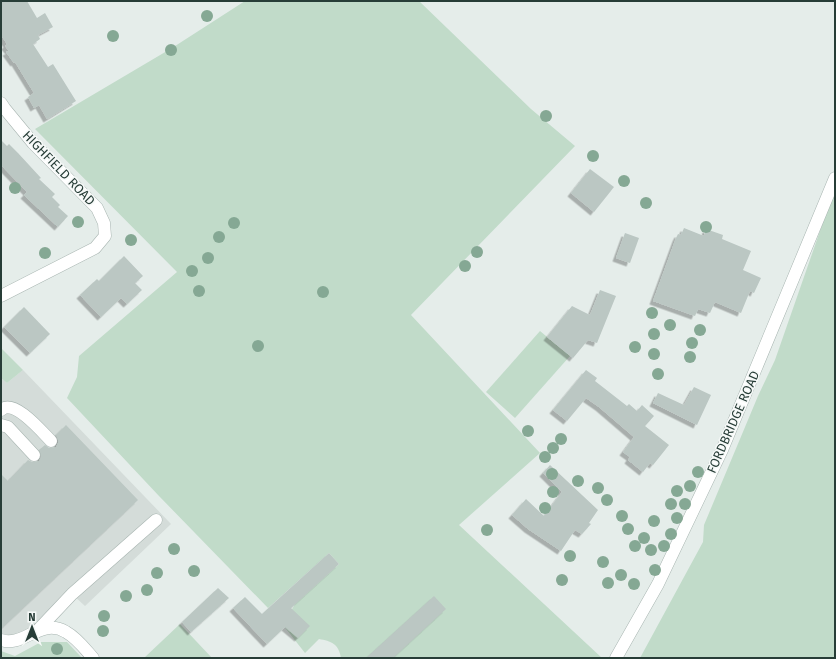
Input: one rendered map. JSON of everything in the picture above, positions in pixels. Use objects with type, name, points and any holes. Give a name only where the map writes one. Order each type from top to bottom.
[{"type":"street","name":"HIGHFIELD ROAD","points":[[1,103],[33,143],[97,208],[104,223],[105,236],[95,248],[1,296]]},
{"type":"street","name":"FORDBRIDGE ROAD","points":[[616,658],[658,584],[722,450],[835,178]]},
{"type":"street","points":[[1,410],[3,408],[11,407],[22,412],[51,441]]},
{"type":"street","points":[[1,425],[8,427],[34,455]]},
{"type":"street","points":[[37,631],[72,594],[156,520]]},
{"type":"street","points":[[1,640],[16,640],[46,628],[56,628],[73,637],[94,658]]},
{"type":"shaded area","points":[[23,370],[171,524],[85,606],[72,594],[37,631],[1,640],[1,378],[7,383]]},
{"type":"green space","points":[[245,1],[419,1],[531,109],[575,146],[411,315],[540,453],[459,525],[602,658],[341,658],[338,649],[334,644],[319,639],[305,653],[283,625],[295,604],[339,564],[329,553],[268,608],[159,496],[67,398],[77,377],[79,356],[177,272],[35,129],[172,48]]},
{"type":"green space","points":[[835,188],[835,658],[640,658],[703,542],[704,525],[758,396],[775,360]]},
{"type":"green space","points":[[540,331],[570,356],[515,418],[486,392]]},
{"type":"green space","points":[[1,348],[23,370],[7,383],[1,378]]},
{"type":"green space","points":[[180,624],[212,658],[144,658]]},
{"type":"green space","points":[[41,642],[67,642],[82,658],[1,658],[1,651],[15,656]]},
{"type":"building","points":[[1,1],[27,1],[37,18],[45,13],[53,27],[38,35],[40,39],[33,44],[48,67],[53,64],[76,101],[47,119],[39,105],[34,108],[28,97],[34,93],[15,62],[14,63],[6,52],[9,51],[5,46],[7,44],[1,35]]},
{"type":"building","points":[[1,140],[7,146],[9,144],[18,153],[41,178],[39,179],[55,194],[52,197],[60,205],[58,207],[68,216],[58,227],[24,195],[27,192],[1,165]]},
{"type":"building","points":[[590,169],[614,187],[594,212],[571,193]]},
{"type":"building","points":[[684,228],[704,236],[706,229],[723,235],[722,239],[751,251],[743,270],[761,278],[754,293],[750,291],[741,313],[715,302],[710,313],[698,309],[695,316],[653,301],[676,238],[678,234],[681,235]]},
{"type":"building","points":[[625,233],[639,238],[630,263],[616,258]]},
{"type":"building","points":[[124,256],[143,276],[135,283],[142,290],[127,304],[121,298],[101,317],[80,295],[97,279],[99,281]]},
{"type":"building","points":[[600,290],[616,296],[597,343],[588,340],[573,358],[547,337],[572,306],[590,315]]},
{"type":"building","points":[[24,307],[50,334],[30,353],[4,327]]},
{"type":"building","points":[[586,370],[597,378],[595,381],[627,406],[629,404],[637,411],[642,405],[654,416],[645,426],[669,445],[653,465],[650,463],[643,472],[628,460],[630,457],[623,452],[634,437],[599,407],[586,398],[567,421],[553,410]]},
{"type":"building","points":[[694,387],[711,395],[697,425],[653,403],[658,393],[684,405]]},
{"type":"building","points":[[66,425],[138,500],[1,629],[1,474],[8,481],[28,460],[32,462],[39,461],[41,457],[39,450],[45,445],[49,448],[56,447],[58,440],[56,435]]},
{"type":"building","points":[[550,465],[598,510],[589,523],[591,524],[582,534],[575,530],[561,551],[528,529],[512,515],[526,499],[544,516],[562,492],[543,473]]},
{"type":"building","points":[[329,553],[339,564],[291,608],[310,626],[298,638],[285,627],[267,644],[233,608],[245,597],[262,614]]},
{"type":"building","points":[[218,588],[229,598],[191,632],[182,622]]},
{"type":"building","points":[[434,596],[446,609],[393,658],[366,658]]}]
